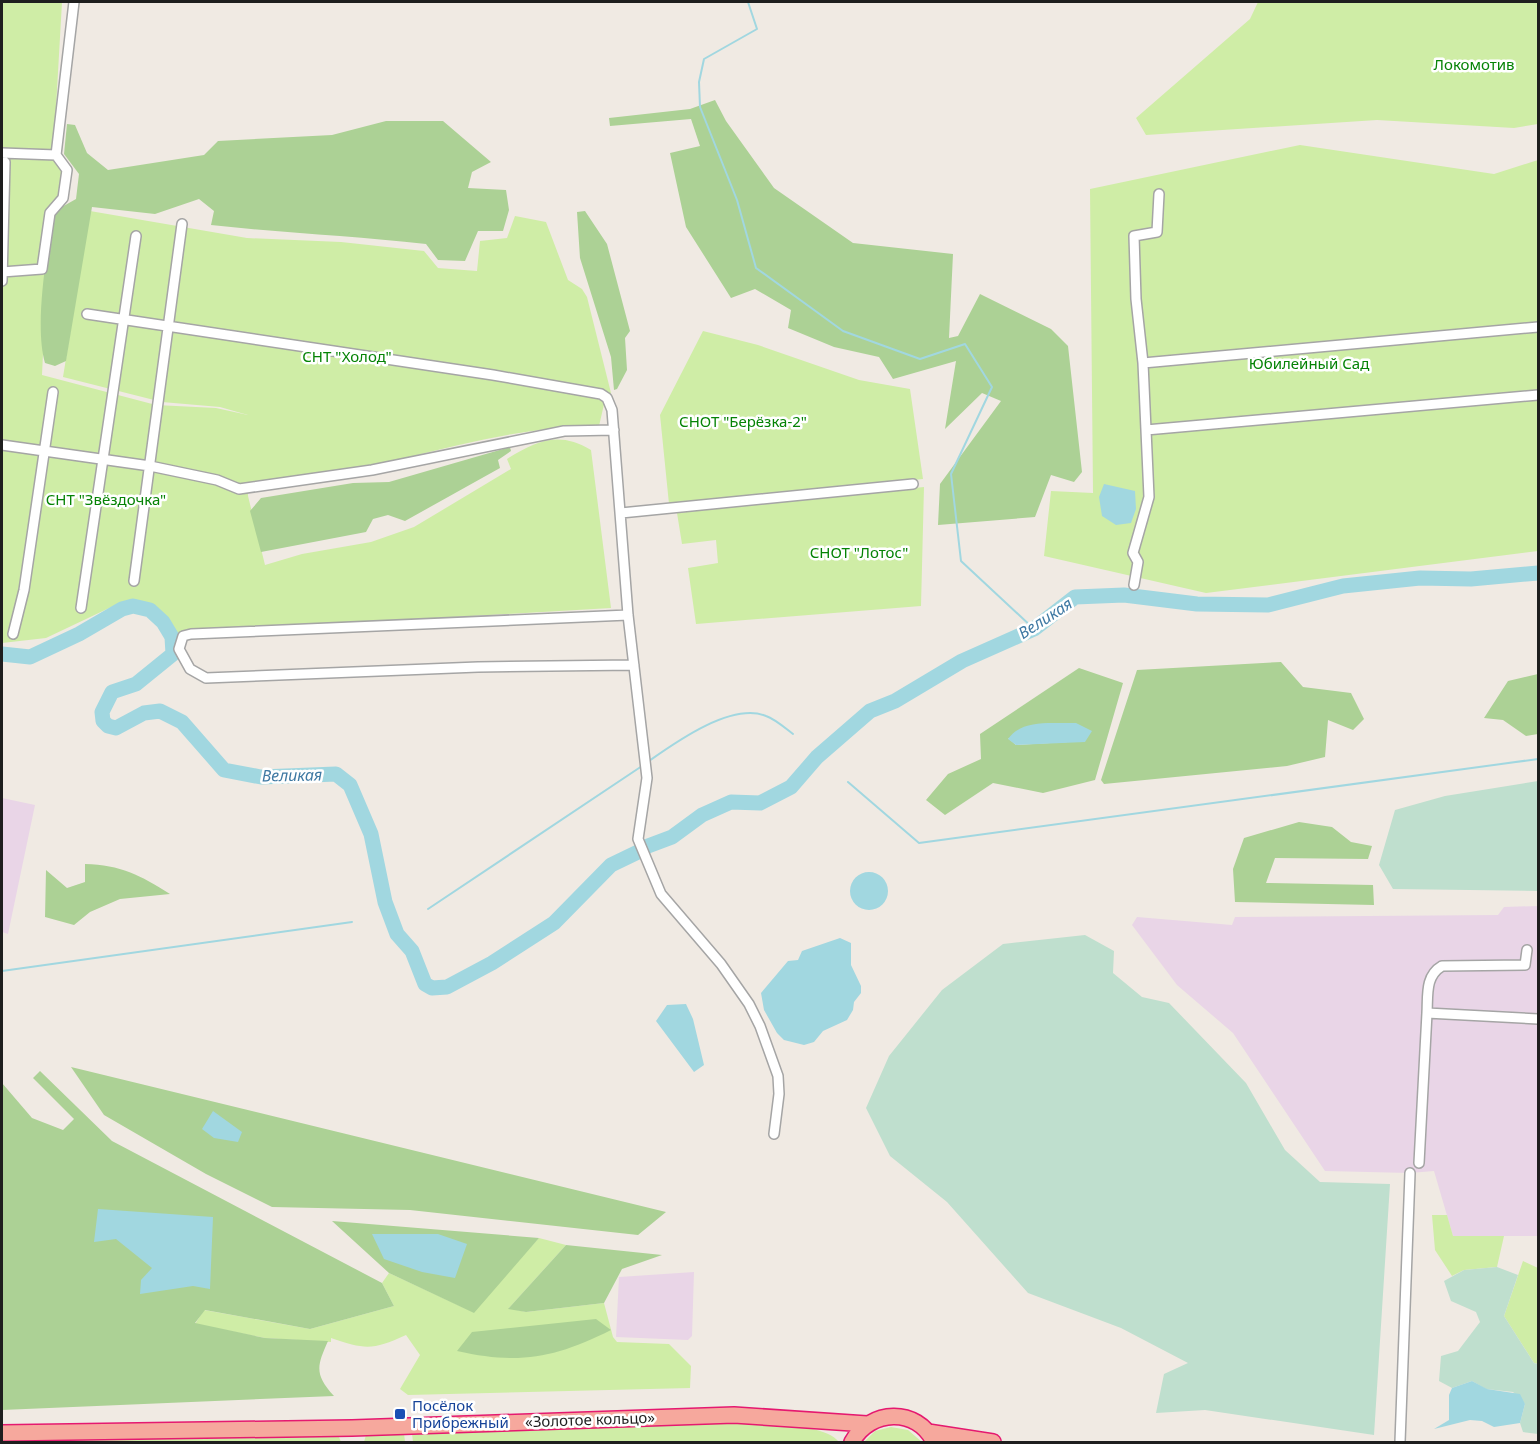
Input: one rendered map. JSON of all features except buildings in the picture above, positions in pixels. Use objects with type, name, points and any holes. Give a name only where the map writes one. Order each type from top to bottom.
[{"type":"highway","name":"«Золотое кольцо»","points":[[2,1433],[351,1435],[711,1415],[867,1424]]},
{"type":"highway","points":[[852,1443],[867,1424],[880,1417],[900,1416],[918,1424],[931,1437],[993,1443]]},
{"type":"street","points":[[2,272],[42,269],[50,213],[63,198],[67,176],[64,164],[56,154],[74,2]]},
{"type":"street","points":[[2,281],[3,158],[56,154]]},
{"type":"street","points":[[1134,585],[1138,562],[1133,553],[1149,497],[1134,236],[1157,232],[1159,194]]},
{"type":"street","points":[[134,581],[182,224]]},
{"type":"street","points":[[81,608],[136,236]]},
{"type":"street","points":[[87,314],[492,375],[600,394],[610,404],[628,615],[644,734],[647,778],[638,834],[640,845],[667,903],[721,964],[749,1004],[760,1026],[778,1076],[774,1134]]},
{"type":"street","points":[[1143,363],[1539,327]]},
{"type":"street","points":[[13,634],[24,590],[53,392]]},
{"type":"street","points":[[1146,430],[1539,395]]},
{"type":"street","points":[[2,445],[150,466],[217,480],[239,489],[262,488],[428,459],[564,430],[614,430]]},
{"type":"street","points":[[621,513],[913,484]]},
{"type":"street","points":[[628,615],[191,634],[183,636],[179,650],[183,661],[190,669],[206,678],[478,667],[634,665]]},
{"type":"street","points":[[1419,1163],[1429,978],[1442,966],[1524,965],[1527,950]]},
{"type":"street","points":[[1427,1013],[1539,1019]]},
{"type":"street","points":[[1400,1443],[1410,1173]]},
{"type":"shaded area","points":[[2,798],[35,805],[8,934],[2,932]]},
{"type":"shaded area","points":[[1538,906],[1538,1236],[1453,1236],[1434,1171],[1410,1173],[1325,1171],[1233,1033],[1177,985],[1132,925],[1137,917],[1232,925],[1235,917],[1498,915],[1504,907]]},
{"type":"shaded area","points":[[694,1272],[692,1336],[688,1340],[616,1337],[619,1277]]},
{"type":"green space","points":[[2,2],[62,2],[53,160],[63,174],[59,202],[50,204],[42,375],[156,405],[216,408],[248,415],[220,407],[162,402],[63,377],[90,211],[247,238],[341,242],[424,251],[438,268],[477,271],[480,241],[507,238],[515,216],[546,222],[568,280],[582,289],[587,297],[611,393],[605,400],[599,426],[550,429],[502,436],[346,471],[248,488],[248,496],[265,565],[302,554],[371,542],[414,527],[511,469],[507,459],[528,447],[559,439],[580,444],[591,450],[611,608],[178,633],[148,605],[124,601],[46,638],[2,643]]},
{"type":"green space","name":"Локомотив","points":[[1258,2],[1538,2],[1538,124],[1514,128],[1377,120],[1146,135],[1136,118],[1250,19]]},
{"type":"green space","points":[[715,100],[726,121],[774,188],[853,243],[953,254],[949,338],[958,336],[980,294],[1051,329],[1068,346],[1082,472],[1074,482],[1051,475],[1035,517],[938,525],[940,484],[1001,401],[982,393],[945,429],[956,361],[893,379],[879,357],[834,347],[788,328],[791,310],[755,289],[731,298],[686,227],[670,153],[700,146],[691,119],[610,126],[609,118],[690,109]]},
{"type":"green space","points":[[386,121],[443,121],[491,162],[472,172],[468,188],[506,190],[509,210],[503,231],[478,231],[465,261],[438,260],[426,244],[211,225],[214,211],[199,199],[155,214],[92,207],[66,361],[55,366],[45,363],[42,347],[41,309],[53,212],[76,199],[79,174],[64,154],[67,124],[75,125],[87,153],[108,170],[204,155],[218,141],[332,135]]},
{"type":"green space","name":"Юбилейный Сад","points":[[1300,145],[1494,174],[1538,160],[1538,551],[1206,593],[1044,556],[1051,491],[1093,493],[1090,189]]},
{"type":"green space","points":[[585,211],[607,244],[630,331],[625,338],[627,370],[617,389],[614,390],[611,357],[580,258],[577,212]]},
{"type":"green space","name":"СНОТ \"Берёзка-2\"","points":[[703,331],[758,345],[859,380],[910,389],[923,479],[669,504],[660,415]]},
{"type":"green space","points":[[510,447],[511,451],[498,460],[500,468],[405,521],[388,515],[373,519],[366,532],[261,552],[250,511],[261,498],[353,483],[389,482]]},
{"type":"green space","name":"СНОТ \"Лотос\"","points":[[924,487],[921,606],[696,624],[688,568],[718,563],[716,540],[682,544],[677,513]]},
{"type":"green space","points":[[1281,662],[1303,687],[1351,693],[1364,719],[1353,730],[1328,720],[1325,757],[1287,766],[1104,784],[1101,780],[1137,670]]},
{"type":"green space","points":[[1079,668],[1123,683],[1095,780],[1043,793],[993,783],[945,815],[926,800],[948,774],[981,759],[980,734]],"holes":[[[1008,738],[1085,741],[1016,745]]]},
{"type":"green space","points":[[1538,674],[1538,734],[1526,736],[1503,720],[1484,718],[1508,681]]},
{"type":"green space","points":[[1538,781],[1538,891],[1393,889],[1379,865],[1395,810],[1445,796]]},
{"type":"green space","points":[[1299,822],[1332,827],[1351,842],[1372,846],[1368,859],[1275,858],[1266,883],[1373,885],[1374,905],[1235,902],[1233,869],[1244,838]]},
{"type":"green space","points":[[85,864],[109,866],[130,872],[170,894],[120,899],[90,912],[74,925],[45,917],[46,870],[67,888],[85,882]]},
{"type":"green space","points":[[1085,935],[1114,951],[1113,973],[1142,997],[1169,1003],[1246,1083],[1285,1150],[1320,1182],[1390,1184],[1374,1435],[1205,1410],[1156,1413],[1164,1374],[1188,1363],[1121,1328],[1028,1293],[947,1202],[890,1156],[866,1108],[889,1056],[942,990],[1003,944]]},
{"type":"green space","points":[[71,1067],[666,1212],[638,1235],[410,1210],[272,1207],[206,1174],[104,1115]]},
{"type":"green space","points":[[40,1071],[112,1141],[382,1283],[394,1306],[310,1329],[205,1310],[195,1323],[265,1338],[328,1341],[321,1357],[319,1370],[323,1382],[334,1396],[2,1410],[2,1083],[32,1118],[63,1130],[74,1119],[33,1078]]},
{"type":"green space","points":[[1432,1215],[1447,1215],[1453,1236],[1504,1236],[1497,1267],[1464,1270],[1452,1276],[1435,1250]]},
{"type":"green space","points":[[332,1221],[539,1238],[474,1313],[389,1273]]},
{"type":"green space","points":[[539,1238],[566,1245],[509,1308],[526,1312],[604,1303],[613,1337],[617,1342],[669,1344],[691,1366],[690,1388],[408,1395],[400,1389],[420,1355],[406,1335],[369,1347],[331,1338],[331,1342],[265,1338],[195,1324],[204,1310],[310,1329],[394,1306],[382,1283],[389,1273],[471,1311]]},
{"type":"green space","points":[[566,1245],[662,1255],[622,1269],[604,1303],[526,1312],[508,1309]]},
{"type":"green space","points":[[1523,1261],[1538,1268],[1538,1364],[1534,1363],[1504,1316]]},
{"type":"green space","points":[[1497,1267],[1518,1275],[1504,1316],[1534,1363],[1538,1364],[1538,1434],[1523,1432],[1520,1423],[1525,1404],[1513,1392],[1486,1389],[1472,1381],[1452,1388],[1439,1381],[1441,1356],[1458,1351],[1480,1322],[1476,1312],[1451,1301],[1444,1281],[1464,1270]]},
{"type":"green space","points":[[596,1319],[611,1330],[554,1353],[499,1358],[457,1351],[472,1332]]},
{"type":"green space","points":[[739,1422],[789,1425],[811,1428],[828,1434],[839,1442],[413,1442],[412,1434]]},
{"type":"green space","points":[[891,1427],[908,1430],[922,1442],[864,1442],[875,1431]]},
{"type":"green space","points":[[404,1433],[405,1442],[364,1442],[366,1435]]},
{"type":"green space","points":[[339,1437],[341,1442],[2,1442],[2,1439]]},
{"type":"water","points":[[1104,484],[1135,491],[1136,509],[1131,523],[1116,525],[1102,516],[1099,497]]},
{"type":"water","points":[[1076,723],[1092,731],[1085,742],[1016,745],[1008,739],[1014,732],[1030,725]]},
{"type":"water","points":[[869,872],[882,878],[888,891],[882,904],[869,910],[856,904],[850,891],[856,878]]},
{"type":"water","points":[[840,938],[851,943],[851,965],[861,986],[861,993],[854,1002],[853,1010],[847,1020],[823,1031],[814,1042],[804,1045],[784,1040],[777,1033],[764,1010],[761,993],[788,961],[798,960],[802,951]]},
{"type":"water","points":[[686,1004],[693,1019],[704,1065],[694,1072],[656,1021],[667,1005]]},
{"type":"water","points":[[213,1111],[242,1132],[238,1142],[214,1138],[202,1129]]},
{"type":"water","points":[[98,1209],[213,1217],[210,1289],[193,1286],[140,1294],[141,1280],[152,1268],[116,1239],[94,1242]]},
{"type":"water","points":[[372,1234],[438,1234],[467,1244],[455,1278],[422,1272],[384,1259]]},
{"type":"water","points":[[1472,1381],[1487,1389],[1520,1394],[1525,1404],[1520,1423],[1494,1427],[1482,1421],[1470,1420],[1434,1429],[1449,1420],[1449,1395],[1452,1388]]},
{"type":"waterway","points":[[748,2],[757,29],[704,59],[699,82],[700,107],[737,200],[756,268],[843,331],[920,359],[965,344],[992,387],[951,474],[961,561],[1034,629]]},
{"type":"waterway","name":"Великая","points":[[648,846],[672,837],[702,815],[731,802],[760,803],[791,787],[817,757],[870,711],[895,701],[962,661],[1034,629],[1075,597],[1124,595],[1197,604],[1268,605],[1343,586],[1420,578],[1471,579],[1538,573]]},
{"type":"waterway","name":"Великая","points":[[2,654],[30,657],[79,634],[122,609],[133,606],[150,610],[163,622],[172,637],[173,654],[136,684],[112,692],[102,712],[103,721],[108,726],[116,728],[144,713],[160,711],[182,722],[224,770],[261,777],[336,774],[350,785],[371,834],[385,902],[397,934],[412,951],[425,984],[432,988],[447,987],[492,963],[554,923],[611,865],[638,852]]},
{"type":"waterway","points":[[649,761],[705,726],[737,714],[752,713],[766,716],[793,734]]},
{"type":"waterway","points":[[848,782],[919,843],[1538,759]]},
{"type":"waterway","points":[[428,909],[642,766]]},
{"type":"waterway","points":[[2,971],[352,922]]},
{"type":"place","name":"Посёлок Прибрежный","points":[[400,1414]]},
{"type":"park label","name":"СНТ \"Холод\"","points":[[347,356]]},
{"type":"park label","name":"СНТ \"Звёздочка\"","points":[[106,499]]}]
